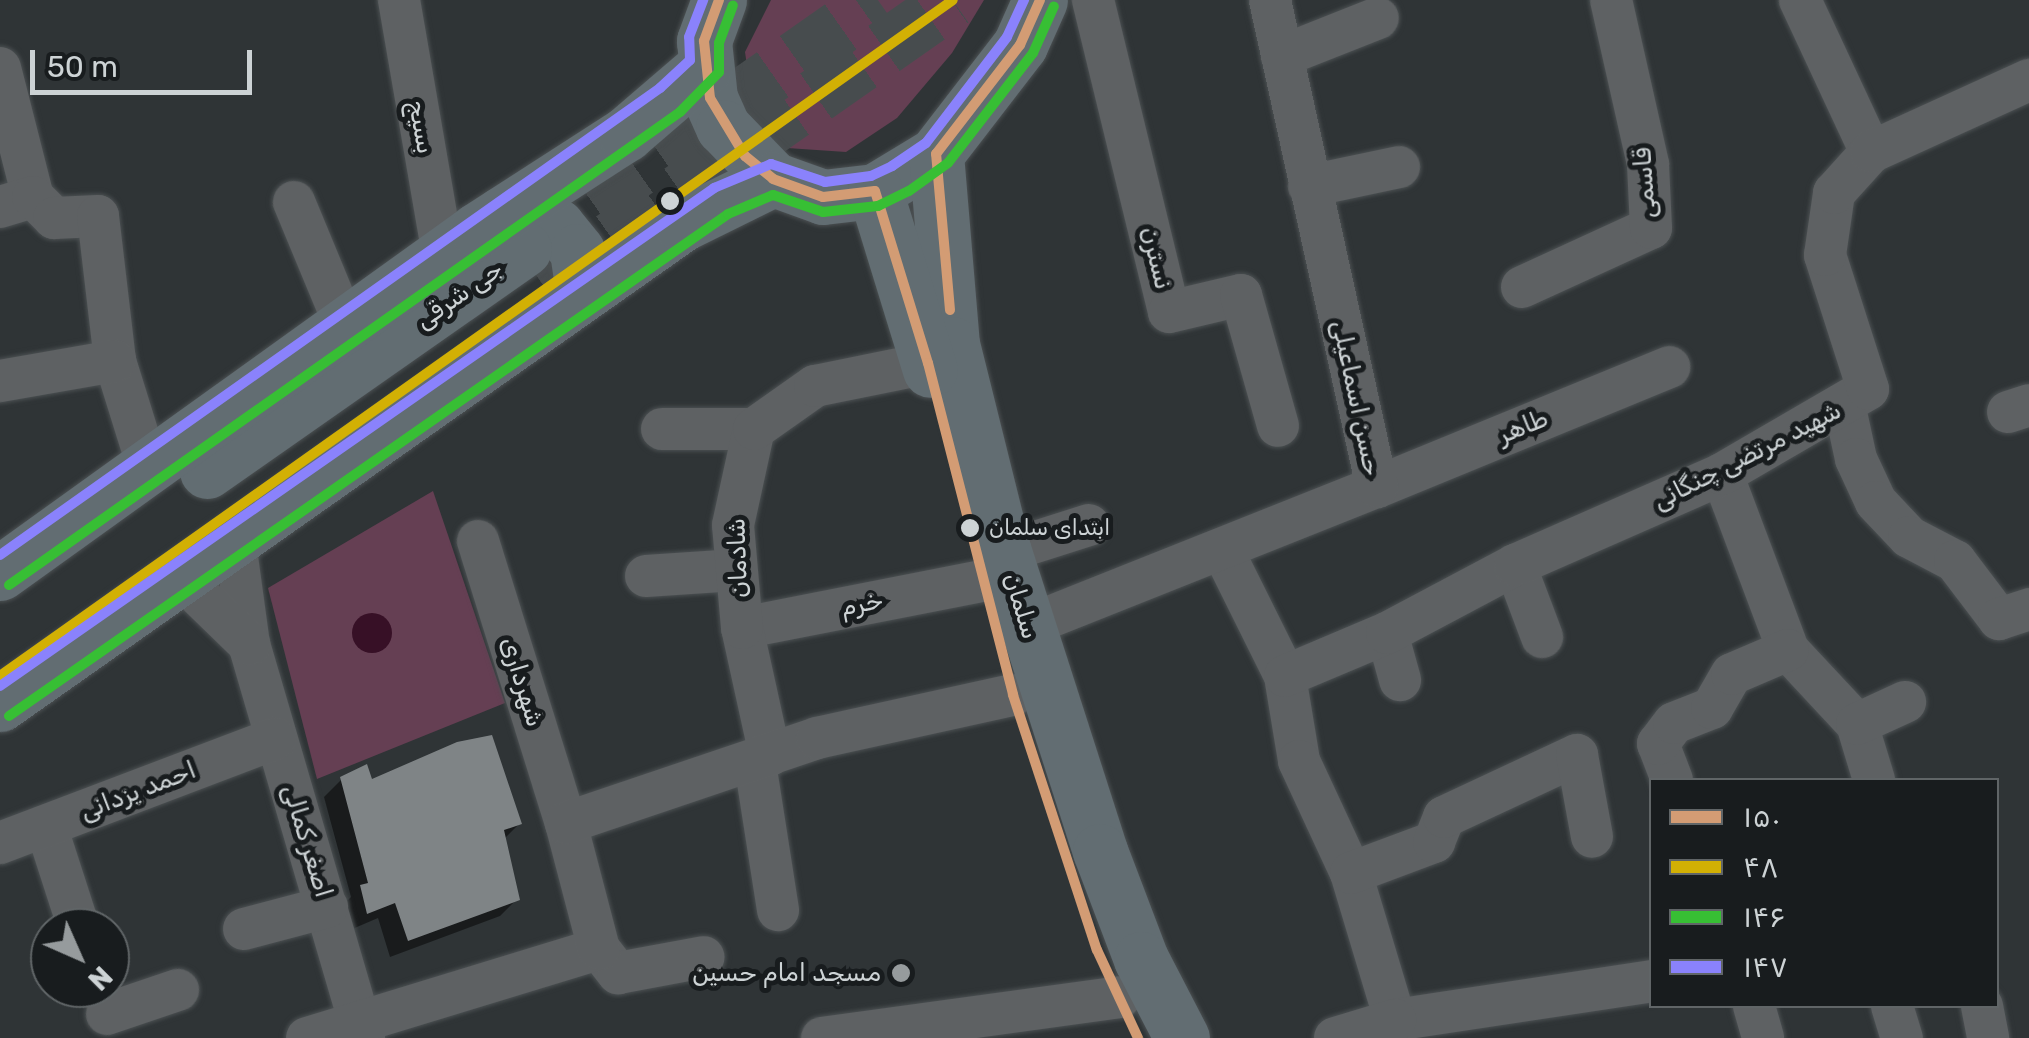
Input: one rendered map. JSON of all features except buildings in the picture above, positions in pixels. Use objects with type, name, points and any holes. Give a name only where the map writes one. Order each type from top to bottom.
[{"type":"main road","points":[[719,0],[704,41],[705,66],[723,126],[773,179],[823,196],[875,191],[936,154],[1020,45],[1040,0]]},
{"type":"main road","points":[[0,704],[234,536],[538,260],[626,134],[705,66]]},
{"type":"main road","name":"سلمان","points":[[936,154],[952,344],[1013,695],[1097,950],[1129,1018]]},
{"type":"main road","points":[[0,572],[443,254],[538,260],[695,217],[773,179]]},
{"type":"main road","name":"سلمان","points":[[875,191],[993,566],[1026,626],[1134,941],[1182,1038]]},
{"type":"main road","name":"جی شرقی","points":[[0,615],[538,260]]},
{"type":"main road","name":"جی شرقی","points":[[0,676],[538,260]]},
{"type":"street","name":"بسیج","points":[[398,0],[443,254]]},
{"type":"street","name":"نسترن","points":[[1093,0],[1169,312],[1242,295],[1278,426]]},
{"type":"street","name":"حسن اسماعیلی","points":[[1026,626],[1377,487],[1270,0]]},
{"type":"street","name":"قاسمی","points":[[1522,287],[1651,228],[1648,164],[1611,0]]},
{"type":"street","points":[[1800,0],[1871,152]]},
{"type":"street","points":[[1282,56],[1378,18]]},
{"type":"street","points":[[0,68],[16,202],[54,218],[98,216],[115,360],[148,467]]},
{"type":"street","name":"شهید مرتضی چنگانی","points":[[1286,676],[1388,633],[1515,565],[1722,474],[1844,408],[1868,389],[1825,255],[1834,193],[1871,152],[2029,80]]},
{"type":"street","points":[[1309,186],[1399,167]]},
{"type":"street","points":[[294,202],[345,325]]},
{"type":"street","points":[[0,381],[115,360]]},
{"type":"street","points":[[662,429],[754,429],[816,386],[928,363]]},
{"type":"street","name":"طاهر","points":[[1377,487],[1669,366]]},
{"type":"street","points":[[1844,408],[1856,459],[1876,502],[1908,537],[1955,561],[1999,619],[2027,620]]},
{"type":"street","name":"شادمان","points":[[754,429],[733,525],[742,628],[762,759],[778,910]]},
{"type":"street","points":[[1722,474],[1788,650],[1858,724],[1873,778]]},
{"type":"street","name":"خرم","points":[[742,628],[993,566],[1089,525]]},
{"type":"street","name":"اصغر کمالی","points":[[234,536],[249,644],[363,1031]]},
{"type":"street","name":"شهرداری","points":[[478,541],[566,823],[599,949]]},
{"type":"street","points":[[1223,550],[1286,676],[1299,761],[1351,873],[1395,1020]]},
{"type":"street","points":[[1515,565],[1542,637]]},
{"type":"street","points":[[646,576],[736,570]]},
{"type":"street","points":[[179,576],[249,644]]},
{"type":"street","points":[[1388,633],[1400,680]]},
{"type":"street","points":[[1671,778],[1658,744],[1674,723],[1712,708],[1732,674],[1788,650]]},
{"type":"street","points":[[566,823],[817,738],[1013,695]]},
{"type":"street","points":[[1858,724],[1905,702]]},
{"type":"street","name":"احمد یزدانی","points":[[0,843],[276,738]]},
{"type":"street","points":[[1351,873],[1434,842],[1444,817],[1578,755],[1592,837]]},
{"type":"street","points":[[46,826],[73,908]]},
{"type":"street","points":[[244,928],[327,907]]},
{"type":"street","points":[[307,1038],[363,1031],[599,949],[618,973],[704,957]]},
{"type":"street","points":[[1335,1038],[1395,1020],[1649,981]]},
{"type":"street","points":[[107,1013],[178,990]]},
{"type":"street","points":[[1755,1008],[1763,1038]]},
{"type":"street","points":[[1893,1008],[1902,1038]]},
{"type":"street","points":[[1982,1008],[1988,1038]]},
{"type":"street","points":[[822,1038],[1129,1018]]},
{"type":"shaded area","points":[[771,0],[984,0],[952,53],[897,118],[846,152],[787,148],[754,114],[745,52]]},
{"type":"shaded area","points":[[433,491],[505,703],[317,779],[268,588]]},
{"type":"shaded area","points":[[372,613],[386,619],[392,633],[386,647],[372,653],[358,647],[352,633],[358,619]]},
{"type":"tunnel","points":[[524,249],[878,0]]},
{"type":"tunnel","points":[[544,286],[953,0]]},
{"type":"transit line","name":"۱۴۷","points":[[0,555],[660,88],[690,60],[689,37],[703,0]]},
{"type":"transit line","name":"۱۵۰","points":[[719,0],[704,41],[710,98],[745,156],[773,179],[823,197],[875,191],[928,363],[1013,695],[1097,950],[1138,1038]]},
{"type":"transit line","name":"۴۸","points":[[0,676],[953,0]]},
{"type":"transit line","name":"۱۴۷","points":[[0,686],[714,188],[771,164],[825,182],[871,176],[892,166],[926,143],[1007,37],[1024,0]]},
{"type":"transit line","name":"۱۵۰","points":[[950,310],[936,154],[1020,45],[1040,0]]},
{"type":"transit line","name":"۱۴۶","points":[[9,585],[680,112],[719,72],[719,43],[733,5]]},
{"type":"transit line","name":"۱۴۶","points":[[9,716],[728,214],[773,195],[823,212],[878,206],[909,191],[948,163],[1033,53],[1054,6]]},
{"type":"place","name":"ابتدای سلمان","points":[[970,528]]},
{"type":"place","name":"مسجد امام حسین","points":[[901,973]]}]
